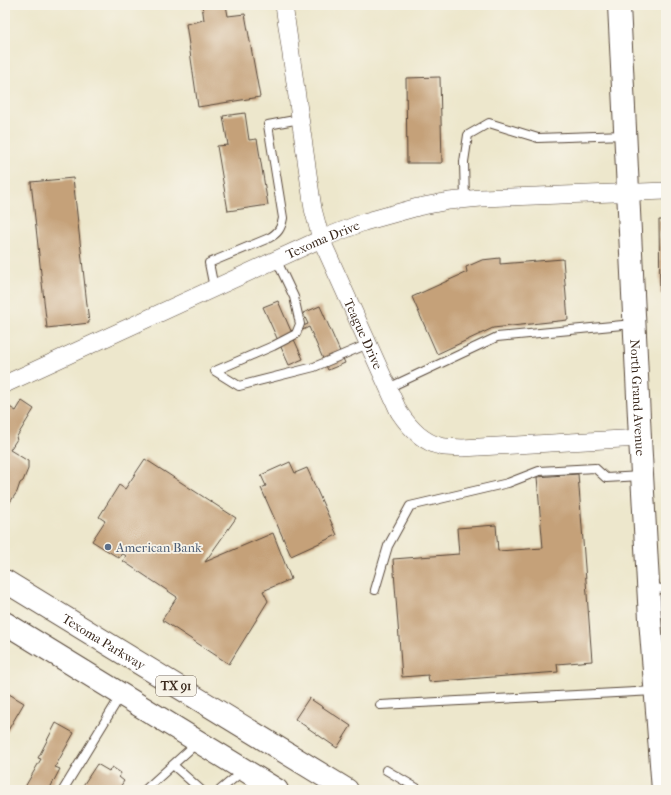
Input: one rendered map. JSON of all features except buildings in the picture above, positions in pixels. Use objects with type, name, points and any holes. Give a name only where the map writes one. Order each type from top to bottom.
[{"type":"main road","name":"North Grand Avenue","points":[[620,5],[642,476],[657,589],[656,690],[663,790]]},
{"type":"main road","name":"Texoma Parkway","points":[[5,581],[346,790]]},
{"type":"main road","name":"TX 91","points":[[5,624],[244,770],[272,789]]},
{"type":"street","name":"Teague Drive","points":[[284,5],[313,209],[321,239],[398,412],[408,425],[423,438],[440,446],[462,448],[640,438]]},
{"type":"street","name":"Texoma Drive","points":[[5,384],[276,259],[364,222],[418,207],[449,201],[666,191]]},
{"type":"lane","points":[[214,288],[209,263],[278,233],[283,218],[268,125],[300,119]]},
{"type":"lane","points":[[465,200],[464,162],[468,135],[489,123],[538,138],[626,135]]},
{"type":"lane","points":[[276,259],[294,297],[300,324],[296,334],[273,346],[215,371],[239,386],[314,367],[368,344]]},
{"type":"lane","points":[[388,388],[497,337],[634,324]]},
{"type":"lane","points":[[375,590],[388,546],[410,506],[508,483],[540,471],[595,468],[606,478],[642,476]]},
{"type":"lane","points":[[380,705],[656,690]]},
{"type":"lane","points":[[63,790],[121,694]]},
{"type":"lane","points":[[145,790],[198,742]]},
{"type":"lane","points":[[173,765],[201,790]]},
{"type":"lane","points":[[220,790],[244,770]]},
{"type":"lane","points":[[386,770],[416,789]]},
{"type":"place","name":"American Bank","points":[[108,547]]}]
